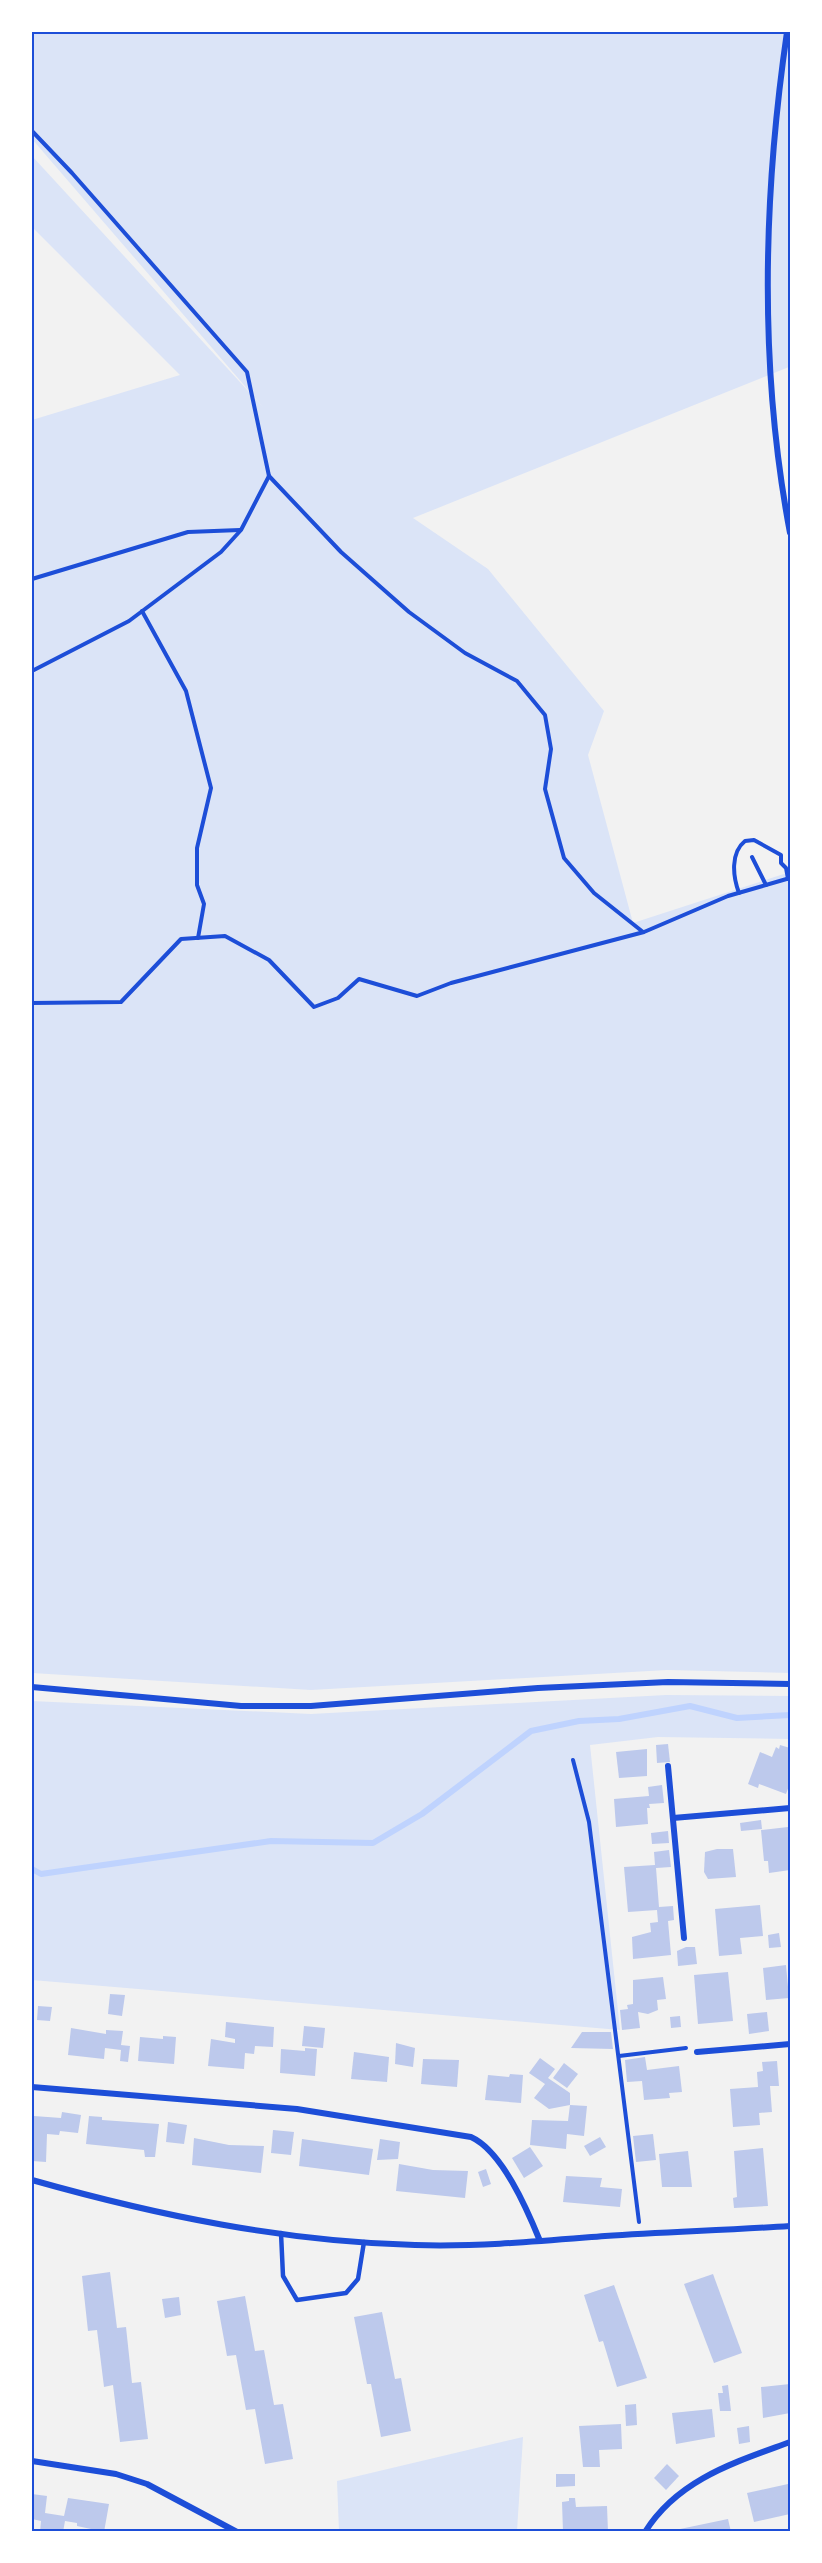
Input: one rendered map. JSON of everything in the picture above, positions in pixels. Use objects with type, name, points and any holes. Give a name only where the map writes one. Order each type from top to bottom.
[{"type":"street","points":[[787,32],[778,94],[768,281],[776,443],[790,533]]},
{"type":"street","points":[[32,1687],[242,1706],[311,1706],[538,1688],[668,1682],[790,1684]]},
{"type":"street","points":[[668,1766],[684,1938]]},
{"type":"street","points":[[673,1818],[790,1808]]},
{"type":"street","points":[[697,2052],[790,2044]]},
{"type":"street","points":[[32,2087],[297,2109],[471,2137],[489,2150],[527,2208],[540,2241]]},
{"type":"street","points":[[32,2180],[109,2202],[187,2220],[281,2233],[416,2245],[540,2241],[790,2226]]},
{"type":"street","points":[[645,2532],[660,2513],[696,2481],[719,2468],[790,2442]]},
{"type":"street","points":[[32,2461],[116,2474],[147,2484],[237,2532]]},
{"type":"lane","points":[[281,2233],[283,2276],[297,2301],[346,2293],[358,2279],[364,2241]]},
{"type":"path","points":[[32,131],[72,173],[247,372],[269,476],[341,552],[409,612],[456,646],[517,681],[545,715],[551,749],[545,789],[564,858],[594,893],[644,932]]},
{"type":"path","points":[[32,671],[129,621],[221,552],[241,530],[269,476]]},
{"type":"path","points":[[32,579],[188,532],[241,530]]},
{"type":"path","points":[[142,611],[186,691],[211,788],[197,848],[196,885],[204,904],[198,938]]},
{"type":"path","points":[[32,1003],[121,1002],[181,939],[225,936],[269,960],[314,1007],[338,998],[359,979],[417,996],[451,983],[644,932],[739,893],[789,879],[786,868],[781,863],[781,855],[754,840],[744,841],[736,851],[734,864],[739,893]]},
{"type":"path","points":[[752,856],[766,885]]},
{"type":"path","points":[[573,1760],[590,1822],[640,2234]]},
{"type":"path","points":[[619,2056],[686,2048],[697,2052]]},
{"type":"shaded area","points":[[790,32],[789,367],[413,518],[488,569],[604,711],[588,755],[633,923],[790,872],[790,1673],[667,1670],[311,1690],[32,1673],[32,420],[180,375],[32,227],[32,156],[263,407],[32,139],[32,33]]},
{"type":"shaded area","points":[[666,1695],[790,1696],[790,1739],[658,1737],[590,1745],[620,2030],[32,1980],[32,1701],[311,1714]]},
{"type":"shaded area","points":[[523,2437],[517,2531],[339,2531],[337,2481]]},
{"type":"building","points":[[668,1744],[670,1762],[657,1763],[656,1745]]},
{"type":"building","points":[[780,1745],[790,1748],[790,1783],[786,1794],[759,1784],[758,1788],[748,1784],[760,1752],[772,1757],[776,1747],[779,1749]]},
{"type":"building","points":[[647,1749],[647,1776],[619,1778],[616,1752]]},
{"type":"building","points":[[662,1785],[664,1803],[649,1804],[648,1824],[616,1827],[614,1799],[649,1796],[648,1787]]},
{"type":"building","points":[[761,1820],[762,1829],[741,1831],[740,1823]]},
{"type":"building","points":[[788,1827],[790,1870],[769,1873],[768,1861],[764,1861],[761,1830]]},
{"type":"building","points":[[668,1831],[669,1843],[652,1844],[651,1833]]},
{"type":"building","points":[[733,1849],[736,1877],[708,1879],[704,1872],[705,1852]]},
{"type":"building","points":[[669,1850],[671,1867],[656,1868],[659,1907],[673,1906],[674,1920],[668,1921],[671,1955],[633,1959],[632,1937],[651,1932],[650,1923],[658,1922],[657,1910],[628,1912],[624,1867],[655,1865],[654,1852]]},
{"type":"building","points":[[760,1905],[763,1936],[740,1938],[742,1954],[719,1956],[715,1909]]},
{"type":"building","points":[[779,1933],[781,1947],[769,1948],[768,1935]]},
{"type":"building","points":[[686,1947],[695,1947],[697,1964],[678,1966],[677,1951]]},
{"type":"building","points":[[786,1965],[789,1998],[766,2000],[763,1968]]},
{"type":"building","points":[[728,1972],[733,2021],[698,2024],[694,1975]]},
{"type":"building","points":[[663,1977],[666,1999],[657,2000],[658,2010],[648,2014],[638,2012],[640,2028],[622,2030],[620,2010],[628,2009],[627,2005],[633,2004],[633,1980]]},
{"type":"building","points":[[110,1994],[125,1995],[122,2016],[108,2014]]},
{"type":"building","points":[[38,2006],[52,2007],[50,2021],[37,2020]]},
{"type":"building","points":[[767,2012],[769,2031],[749,2034],[747,2014]]},
{"type":"building","points":[[680,2016],[681,2027],[671,2028],[670,2017]]},
{"type":"building","points":[[226,2022],[274,2027],[273,2047],[255,2046],[254,2054],[245,2053],[244,2069],[208,2066],[211,2039],[235,2043],[235,2039],[225,2037]]},
{"type":"building","points":[[304,2026],[325,2028],[323,2048],[302,2046]]},
{"type":"building","points":[[71,2028],[106,2034],[106,2030],[123,2031],[121,2045],[130,2046],[128,2062],[120,2061],[121,2050],[105,2048],[104,2059],[68,2055]]},
{"type":"building","points":[[582,2032],[611,2032],[613,2049],[571,2048]]},
{"type":"building","points":[[163,2036],[176,2037],[174,2064],[138,2061],[140,2037],[163,2039]]},
{"type":"building","points":[[396,2043],[415,2048],[413,2067],[395,2064]]},
{"type":"building","points":[[305,2048],[317,2049],[315,2076],[280,2073],[281,2049],[305,2051]]},
{"type":"building","points":[[354,2052],[389,2057],[387,2082],[351,2079]]},
{"type":"building","points":[[645,2057],[647,2070],[679,2066],[682,2092],[669,2093],[670,2098],[644,2100],[642,2081],[627,2082],[625,2060]]},
{"type":"building","points":[[540,2058],[555,2069],[548,2078],[570,2093],[570,2105],[549,2109],[534,2098],[545,2084],[529,2073]]},
{"type":"building","points":[[423,2059],[459,2060],[457,2087],[421,2084]]},
{"type":"building","points":[[777,2061],[779,2086],[770,2086],[772,2112],[759,2113],[760,2125],[733,2127],[730,2089],[758,2087],[757,2072],[763,2071],[762,2062]]},
{"type":"building","points":[[564,2063],[578,2074],[567,2088],[553,2078]]},
{"type":"building","points":[[510,2074],[523,2075],[521,2103],[485,2100],[488,2075],[509,2077]]},
{"type":"building","points":[[570,2105],[587,2106],[584,2136],[567,2134],[566,2149],[530,2145],[532,2120],[568,2121]]},
{"type":"building","points":[[62,2112],[81,2115],[78,2133],[60,2131],[59,2135],[47,2134],[46,2162],[32,2161],[34,2144],[32,2144],[32,2118],[34,2116],[61,2118]]},
{"type":"building","points":[[89,2116],[102,2117],[102,2120],[159,2124],[155,2157],[145,2157],[144,2150],[86,2144]]},
{"type":"building","points":[[168,2122],[187,2125],[184,2144],[166,2142]]},
{"type":"building","points":[[273,2130],[294,2132],[291,2155],[271,2153]]},
{"type":"building","points":[[653,2134],[656,2160],[636,2162],[633,2136]]},
{"type":"building","points":[[600,2137],[606,2147],[590,2156],[584,2146]]},
{"type":"building","points":[[194,2138],[229,2145],[264,2146],[261,2173],[192,2165]]},
{"type":"building","points":[[302,2139],[373,2149],[369,2175],[299,2166]]},
{"type":"building","points":[[380,2139],[400,2142],[398,2159],[377,2160]]},
{"type":"building","points":[[530,2147],[543,2166],[524,2178],[512,2158]]},
{"type":"building","points":[[763,2148],[768,2206],[734,2208],[733,2198],[737,2197],[734,2151]]},
{"type":"building","points":[[688,2151],[692,2187],[662,2187],[659,2154]]},
{"type":"building","points":[[399,2164],[433,2170],[468,2171],[465,2198],[396,2191]]},
{"type":"building","points":[[486,2169],[491,2184],[483,2187],[478,2172]]},
{"type":"building","points":[[566,2176],[602,2178],[600,2187],[622,2189],[620,2207],[563,2202]]},
{"type":"building","points":[[110,2272],[117,2328],[126,2327],[132,2383],[141,2382],[148,2439],[120,2442],[113,2385],[104,2387],[97,2330],[88,2331],[82,2276]]},
{"type":"building","points":[[713,2274],[742,2353],[714,2363],[684,2284]]},
{"type":"building","points":[[614,2285],[647,2378],[617,2387],[603,2341],[599,2342],[584,2295]]},
{"type":"building","points":[[245,2296],[255,2351],[264,2350],[274,2405],[283,2404],[293,2459],[265,2464],[255,2409],[246,2410],[236,2355],[227,2356],[217,2301]]},
{"type":"building","points":[[179,2297],[181,2315],[165,2318],[162,2299]]},
{"type":"building","points":[[382,2312],[395,2379],[401,2378],[411,2431],[381,2437],[371,2384],[367,2384],[354,2317]]},
{"type":"building","points":[[790,2384],[790,2413],[763,2418],[761,2387]]},
{"type":"building","points":[[728,2385],[731,2411],[720,2411],[718,2393],[723,2393],[722,2386]]},
{"type":"building","points":[[636,2404],[637,2425],[626,2426],[625,2405]]},
{"type":"building","points":[[712,2409],[715,2437],[676,2444],[672,2413]]},
{"type":"building","points":[[621,2424],[622,2449],[599,2450],[600,2467],[583,2467],[579,2426]]},
{"type":"building","points":[[749,2426],[750,2442],[739,2444],[737,2428]]},
{"type":"building","points":[[667,2464],[679,2476],[666,2490],[654,2478]]},
{"type":"building","points":[[556,2474],[575,2474],[575,2486],[556,2487]]},
{"type":"building","points":[[788,2484],[790,2514],[754,2522],[747,2493]]},
{"type":"building","points":[[32,2494],[47,2496],[45,2513],[64,2516],[68,2498],[109,2504],[104,2532],[91,2532],[91,2529],[77,2526],[77,2523],[65,2521],[63,2532],[40,2532],[41,2521],[32,2519]]},
{"type":"building","points":[[569,2498],[575,2498],[576,2507],[607,2506],[608,2532],[563,2532],[562,2502],[569,2501]]},
{"type":"building","points":[[728,2519],[731,2532],[681,2532],[680,2529]]},
{"type":"waterway","points":[[32,1869],[41,1874],[271,1841],[373,1843],[422,1814],[531,1731],[579,1721],[619,1719],[690,1706],[737,1718],[790,1715]]}]
